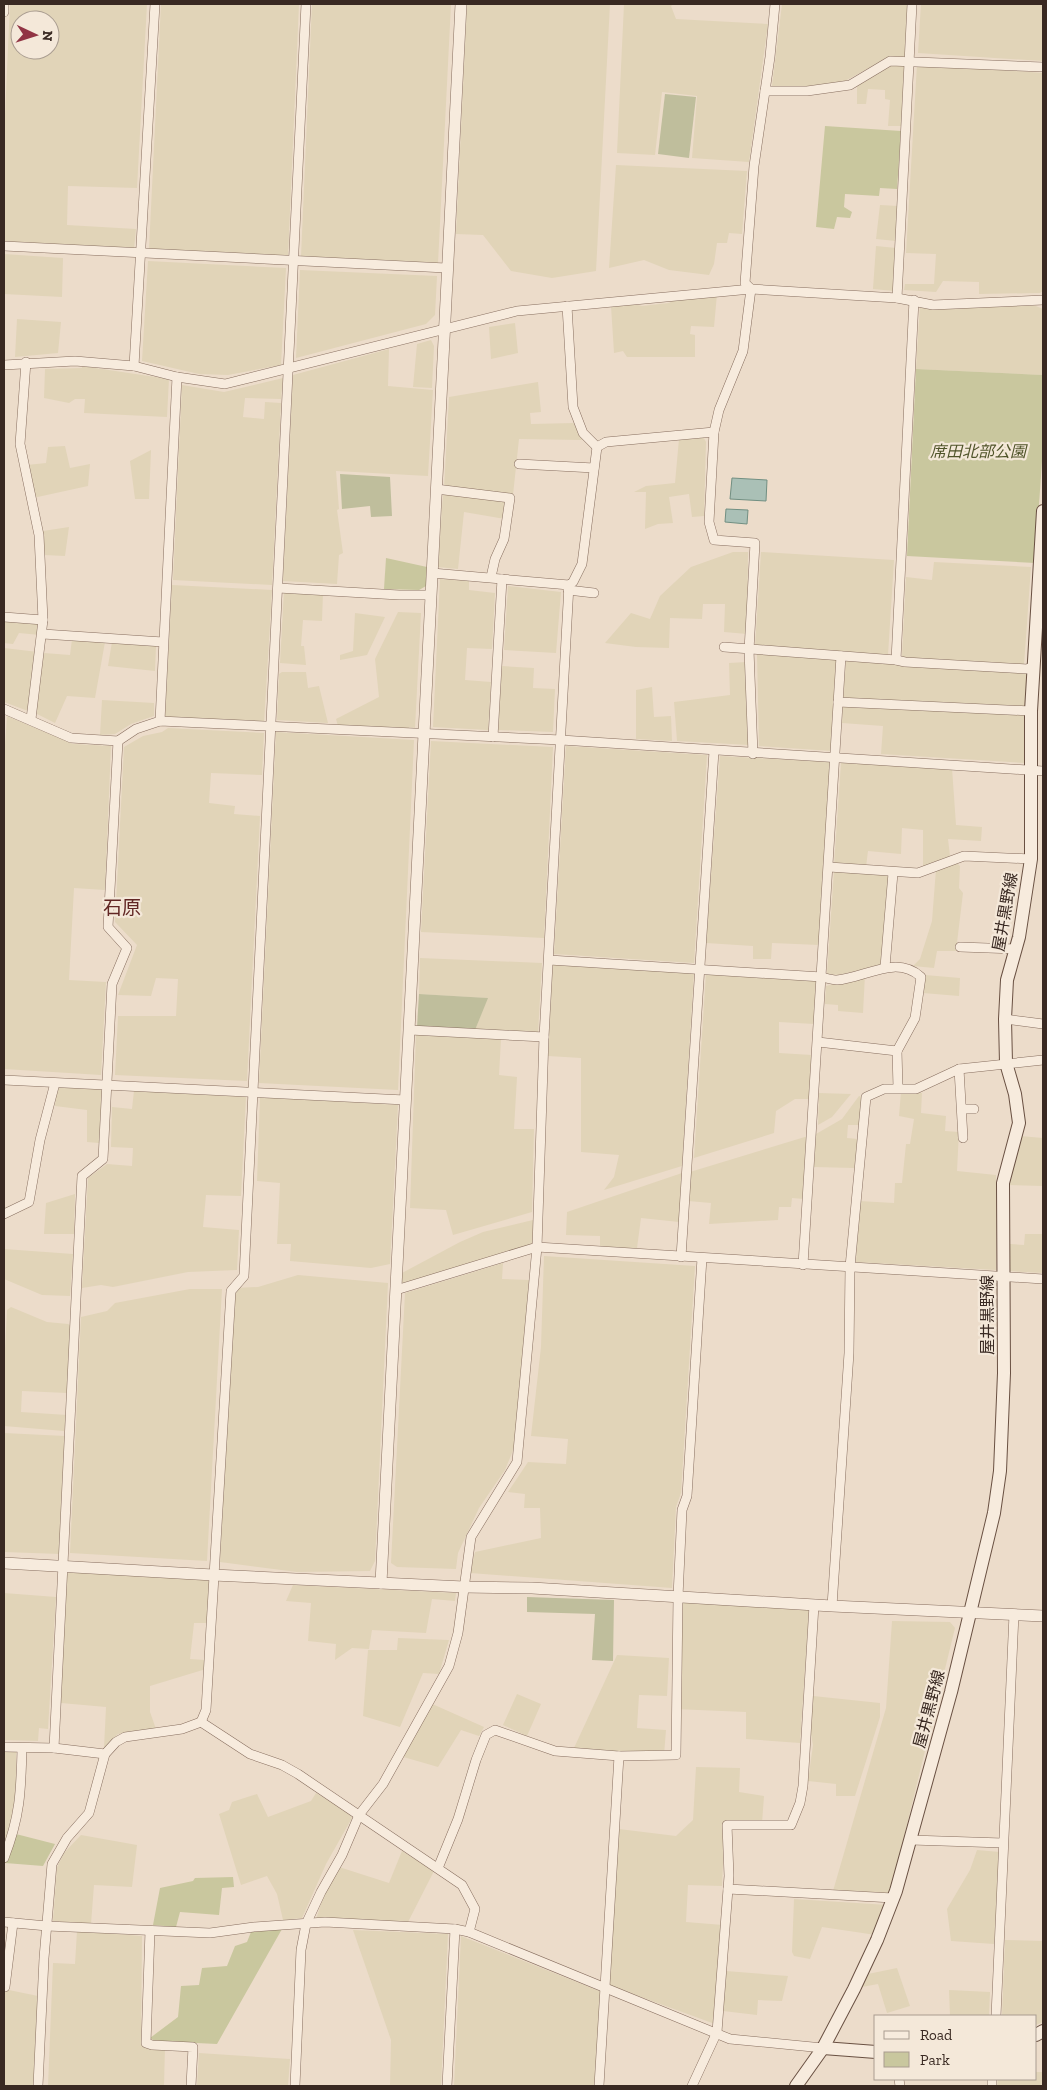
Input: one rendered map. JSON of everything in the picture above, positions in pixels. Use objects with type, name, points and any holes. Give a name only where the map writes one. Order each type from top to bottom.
[{"type":"main road","name":"屋井黒野線","points":[[796,2086],[823,2048],[878,1940],[893,1898],[911,1840],[971,1611],[994,1513],[1000,1471],[1004,1373],[1003,1183],[1019,1123],[1016,1094],[1006,1063],[1005,1019],[1007,980],[1016,949],[1031,859],[1037,771],[1030,711],[1032,667],[1041,577],[1043,511]]},
{"type":"main road","points":[[823,2048],[874,2052]]},
{"type":"street","points":[[4,4],[4,12]]},
{"type":"street","points":[[134,366],[155,4]]},
{"type":"street","points":[[38,2086],[52,1864],[67,1838],[89,1813],[105,1754],[116,1742],[124,1737],[182,1729],[201,1722],[206,1710],[230,1291],[244,1276],[306,4]]},
{"type":"street","points":[[381,1583],[410,1030],[446,268],[450,232],[461,4]]},
{"type":"street","points":[[751,289],[745,283],[754,166],[775,4]]},
{"type":"street","points":[[897,298],[912,4]]},
{"type":"street","points":[[765,91],[807,91],[850,85],[890,61],[1043,67]]},
{"type":"street","points":[[4,246],[446,268]]},
{"type":"street","points":[[751,289],[743,352],[719,410],[714,432],[709,522],[714,540],[755,543],[750,650],[753,754]]},
{"type":"street","points":[[4,365],[26,362],[75,361],[134,366],[177,377],[225,384],[517,312],[567,306],[751,289],[897,298],[933,305],[1043,300]]},
{"type":"street","points":[[896,660],[914,300]]},
{"type":"street","points":[[567,306],[573,407],[583,432],[597,447]]},
{"type":"street","points":[[26,362],[20,444],[39,535],[44,620],[44,634],[31,720]]},
{"type":"street","points":[[160,721],[177,377]]},
{"type":"street","points":[[597,447],[606,442],[714,432]]},
{"type":"street","points":[[295,2086],[301,1950],[306,1924],[321,1892],[342,1855],[359,1815],[383,1784],[449,1666],[458,1633],[471,1537],[517,1462],[537,1247],[544,1037],[568,588],[582,564],[597,447]]},
{"type":"street","points":[[519,464],[594,468]]},
{"type":"street","points":[[436,489],[510,498],[504,539],[494,559],[491,577]]},
{"type":"street","points":[[432,573],[491,577],[594,593]]},
{"type":"street","points":[[493,737],[502,579]]},
{"type":"street","points":[[278,588],[431,595]]},
{"type":"street","points":[[4,617],[44,620]]},
{"type":"street","points":[[44,634],[163,642]]},
{"type":"street","points":[[724,646],[750,650],[905,662],[1027,669],[1032,667]]},
{"type":"street","points":[[803,1265],[841,656]]},
{"type":"street","points":[[838,702],[1030,711]]},
{"type":"street","points":[[4,709],[71,738],[118,741],[136,728],[160,721],[560,740],[1037,771]]},
{"type":"street","points":[[54,1748],[82,1176],[103,1159],[112,984],[127,948],[108,926],[118,741]]},
{"type":"street","points":[[681,1257],[714,751]]},
{"type":"street","points":[[829,867],[893,873],[918,873],[964,856],[1031,859]]},
{"type":"street","points":[[885,966],[893,873]]},
{"type":"street","points":[[960,947],[1016,949]]},
{"type":"street","points":[[549,960],[822,977],[837,980],[885,966],[913,970],[920,977],[915,1018],[897,1051],[898,1088]]},
{"type":"street","points":[[1005,1019],[1043,1024]]},
{"type":"street","points":[[410,1030],[544,1037]]},
{"type":"street","points":[[818,1042],[897,1051]]},
{"type":"street","points":[[832,1606],[849,1353],[850,1267],[866,1097],[884,1089],[916,1089],[959,1068],[1043,1060]]},
{"type":"street","points":[[959,1068],[963,1138]]},
{"type":"street","points":[[4,1080],[405,1100]]},
{"type":"street","points":[[4,1214],[29,1202],[40,1140],[54,1083]]},
{"type":"street","points":[[962,1109],[974,1109]]},
{"type":"street","points":[[396,1290],[537,1247],[1003,1278],[1043,1279]]},
{"type":"street","points":[[438,1868],[486,1735],[495,1730],[555,1750],[619,1756],[676,1755],[678,1597],[682,1510],[687,1496],[702,1258]]},
{"type":"street","points":[[4,1563],[464,1587],[532,1588],[832,1606],[971,1611],[1043,1616]]},
{"type":"street","points":[[692,2086],[717,2032],[728,1889],[727,1825],[791,1825],[800,1802],[803,1786],[814,1605]]},
{"type":"street","points":[[996,2015],[1014,1614]]},
{"type":"street","points":[[201,1722],[250,1754],[282,1765],[298,1774],[462,1885],[472,1900],[475,1909],[475,1916],[468,1932]]},
{"type":"street","points":[[4,1748],[54,1748],[105,1754]]},
{"type":"street","points":[[4,1858],[16,1828],[21,1796],[22,1748]]},
{"type":"street","points":[[599,2086],[619,1756]]},
{"type":"street","points":[[911,1840],[1004,1843]]},
{"type":"street","points":[[728,1889],[893,1898]]},
{"type":"street","points":[[5,1987],[8,1923],[210,1933],[263,1926],[325,1922],[455,1928],[572,1974],[604,1989],[717,2032],[730,2039],[823,2048]]},
{"type":"street","points":[[447,2086],[455,1928]]},
{"type":"street","points":[[150,1931],[146,2043],[193,2047],[191,2086]]},
{"type":"shaded area","points":[[10,4],[147,4],[137,188],[68,186],[67,225],[136,229],[134,249],[4,242],[4,137]]},
{"type":"shaded area","points":[[161,4],[299,4],[288,256],[149,249]]},
{"type":"shaded area","points":[[312,4],[451,4],[438,263],[301,257]]},
{"type":"shaded area","points":[[467,4],[610,4],[596,271],[552,278],[511,271],[483,235],[456,234]]},
{"type":"shaded area","points":[[624,4],[674,4],[671,6],[676,19],[768,24],[749,162],[692,158],[697,96],[662,92],[655,155],[617,153]]},
{"type":"shaded area","points":[[782,4],[909,4],[907,55],[903,58],[889,57],[845,81],[804,88],[772,86]]},
{"type":"shaded area","points":[[921,4],[1043,4],[1043,61],[918,53]]},
{"type":"shaded area","points":[[917,64],[1043,73],[1043,291],[1040,293],[979,294],[979,282],[943,281],[936,292],[904,290],[905,284],[934,284],[936,254],[906,253]]},
{"type":"shaded area","points":[[888,65],[906,66],[902,126],[888,126],[890,100],[885,99],[885,90],[868,89],[866,104],[857,104],[857,85]]},
{"type":"shaded area","points":[[616,165],[747,171],[742,234],[729,233],[727,243],[717,243],[714,264],[709,275],[669,270],[644,260],[609,268]]},
{"type":"shaded area","points":[[880,205],[898,206],[896,241],[876,239]]},
{"type":"shaded area","points":[[876,246],[896,248],[894,291],[873,289]]},
{"type":"shaded area","points":[[4,254],[63,258],[62,297],[4,294]]},
{"type":"shaded area","points":[[148,261],[286,268],[281,365],[228,375],[199,374],[142,361]]},
{"type":"shaded area","points":[[300,270],[437,276],[435,315],[426,324],[296,358]]},
{"type":"shaded area","points":[[717,294],[714,327],[691,326],[690,334],[695,335],[695,357],[627,357],[623,351],[614,353],[611,306],[633,304],[642,306],[669,303],[675,299]]},
{"type":"shaded area","points":[[920,305],[1036,306],[1043,309],[1043,375],[916,369]]},
{"type":"shaded area","points":[[17,319],[61,322],[58,353],[15,357]]},
{"type":"shaded area","points":[[515,323],[518,353],[491,359],[489,327]]},
{"type":"shaded area","points":[[431,340],[434,346],[432,388],[413,387],[417,344]]},
{"type":"shaded area","points":[[389,349],[388,386],[433,390],[428,476],[336,471],[339,509],[337,510],[343,553],[339,555],[337,584],[283,581],[293,375]]},
{"type":"shaded area","points":[[82,366],[169,379],[167,417],[84,413],[85,399],[75,399],[69,403],[44,398],[45,369],[82,368]]},
{"type":"shaded area","points":[[283,378],[281,399],[245,398],[243,417],[264,419],[265,402],[281,403],[272,585],[173,580],[182,385],[224,392]]},
{"type":"shaded area","points":[[538,382],[541,412],[530,413],[531,424],[574,423],[582,440],[519,439],[513,495],[444,488],[449,397]]},
{"type":"shaded area","points":[[704,438],[706,442],[704,516],[692,517],[689,494],[669,497],[673,523],[658,524],[645,529],[646,492],[634,492],[646,486],[675,483],[679,439]]},
{"type":"shaded area","points":[[65,446],[70,468],[90,464],[88,486],[33,498],[27,465],[46,463],[48,447]]},
{"type":"shaded area","points":[[151,450],[149,499],[135,499],[130,461]]},
{"type":"shaded area","points":[[732,478],[767,480],[766,501],[730,499]]},
{"type":"shaded area","points":[[443,494],[507,500],[505,519],[464,512],[458,569],[438,567]]},
{"type":"shaded area","points":[[726,509],[748,510],[747,524],[725,522]]},
{"type":"shaded area","points":[[69,527],[65,556],[44,555],[43,531]]},
{"type":"shaded area","points":[[733,552],[748,552],[747,634],[724,632],[725,604],[703,604],[702,619],[670,618],[669,648],[636,647],[605,643],[631,613],[650,619],[660,596],[691,567]]},
{"type":"shaded area","points":[[761,552],[894,560],[888,655],[755,647]]},
{"type":"shaded area","points":[[934,562],[1031,567],[1024,665],[905,659],[902,656],[906,577],[932,580]]},
{"type":"shaded area","points":[[440,579],[469,581],[469,590],[495,593],[492,649],[467,648],[465,680],[491,682],[488,730],[433,727]]},
{"type":"shaded area","points":[[172,585],[272,590],[264,723],[165,717]]},
{"type":"shaded area","points":[[508,586],[561,592],[556,653],[504,650]]},
{"type":"shaded area","points":[[284,590],[323,593],[322,621],[303,620],[301,646],[304,646],[306,665],[280,663]]},
{"type":"shaded area","points":[[398,612],[421,613],[415,728],[409,727],[409,730],[338,726],[336,719],[379,697],[375,659]]},
{"type":"shaded area","points":[[355,613],[385,617],[367,655],[340,660],[340,655],[353,651]]},
{"type":"shaded area","points":[[4,621],[38,623],[41,626],[40,635],[19,633],[13,644],[4,643]]},
{"type":"shaded area","points":[[72,639],[105,642],[95,698],[67,696],[55,723],[35,713],[44,653],[70,655]]},
{"type":"shaded area","points":[[112,642],[156,646],[155,671],[108,666]]},
{"type":"shaded area","points":[[4,648],[38,652],[28,711],[4,702]]},
{"type":"shaded area","points":[[757,654],[838,659],[832,751],[759,746]]},
{"type":"shaded area","points":[[846,661],[1027,672],[1025,708],[843,699]]},
{"type":"shaded area","points":[[747,662],[749,745],[677,741],[674,702],[730,695],[729,663]]},
{"type":"shaded area","points":[[502,666],[534,668],[533,688],[555,689],[553,732],[498,730]]},
{"type":"shaded area","points":[[282,672],[306,672],[308,688],[319,686],[328,723],[277,720],[279,674]]},
{"type":"shaded area","points":[[652,687],[654,717],[671,716],[672,741],[636,739],[636,690]]},
{"type":"shaded area","points":[[102,700],[154,703],[154,716],[131,724],[115,734],[100,735]]},
{"type":"shaded area","points":[[843,704],[1025,712],[1025,763],[881,754],[883,726],[842,723]]},
{"type":"shaded area","points":[[7,716],[73,744],[111,746],[105,890],[74,888],[69,980],[106,982],[101,1075],[4,1069],[4,759]]},
{"type":"shaded area","points":[[168,728],[264,733],[262,775],[211,773],[209,803],[235,806],[234,814],[260,816],[247,1081],[115,1075],[118,1016],[176,1016],[178,979],[156,978],[151,996],[118,995],[137,945],[115,922],[124,747],[143,736],[162,732]]},
{"type":"shaded area","points":[[276,732],[414,740],[398,1090],[259,1083]]},
{"type":"shaded area","points":[[431,741],[553,747],[544,938],[421,932]]},
{"type":"shaded area","points":[[566,746],[707,755],[694,963],[554,954]]},
{"type":"shaded area","points":[[720,756],[830,762],[819,945],[772,943],[771,959],[753,959],[753,946],[706,943]]},
{"type":"shaded area","points":[[841,763],[952,768],[956,825],[982,827],[981,841],[948,839],[950,856],[923,868],[923,830],[902,828],[901,854],[868,851],[866,867],[834,865]]},
{"type":"shaded area","points":[[953,860],[960,866],[959,888],[963,893],[956,951],[937,951],[934,968],[913,966],[920,959],[932,921],[936,869]]},
{"type":"shaded area","points":[[834,871],[887,875],[889,878],[882,965],[838,975],[827,974]]},
{"type":"shaded area","points":[[420,958],[542,963],[538,1033],[475,1030],[487,998],[419,994]]},
{"type":"shaded area","points":[[553,963],[694,972],[682,1166],[604,1190],[614,1177],[619,1155],[581,1152],[581,1058],[548,1056]]},
{"type":"shaded area","points":[[706,973],[816,980],[814,1024],[779,1022],[779,1053],[812,1055],[809,1099],[795,1099],[776,1111],[774,1133],[694,1158]]},
{"type":"shaded area","points":[[865,975],[863,1013],[838,1011],[838,1005],[825,1004],[826,986]]},
{"type":"shaded area","points":[[925,975],[960,978],[959,996],[923,993]]},
{"type":"shaded area","points":[[416,1034],[501,1039],[499,1075],[517,1077],[514,1129],[534,1129],[532,1212],[453,1235],[446,1210],[410,1208]]},
{"type":"shaded area","points":[[57,1087],[100,1089],[103,1092],[99,1143],[87,1142],[87,1110],[55,1106]]},
{"type":"shaded area","points":[[134,1091],[246,1097],[241,1196],[206,1195],[203,1227],[239,1230],[237,1270],[188,1272],[113,1287],[101,1285],[82,1288],[88,1178],[107,1164],[132,1166],[133,1148],[111,1147],[112,1107],[132,1109]]},
{"type":"shaded area","points":[[901,1092],[922,1093],[921,1113],[946,1116],[945,1131],[959,1132],[957,1171],[996,1175],[996,1270],[856,1262],[859,1201],[894,1203],[895,1183],[902,1183],[906,1144],[910,1144],[914,1119],[899,1116]]},
{"type":"shaded area","points":[[819,1093],[851,1094],[832,1117],[818,1125]]},
{"type":"shaded area","points":[[859,1096],[863,1097],[860,1125],[848,1125],[847,1138],[858,1139],[854,1168],[814,1167],[816,1134],[842,1119]]},
{"type":"shaded area","points":[[260,1097],[398,1105],[390,1264],[371,1268],[290,1261],[291,1244],[277,1244],[280,1183],[257,1181]]},
{"type":"shaded area","points":[[808,1136],[804,1199],[792,1198],[791,1207],[779,1207],[778,1220],[709,1224],[711,1203],[688,1201],[690,1172]]},
{"type":"shaded area","points":[[1020,1136],[1043,1138],[1043,1186],[1008,1185]]},
{"type":"shaded area","points":[[682,1173],[679,1222],[641,1218],[637,1248],[600,1248],[600,1236],[566,1235],[567,1212]]},
{"type":"shaded area","points":[[75,1194],[74,1234],[44,1234],[46,1203]]},
{"type":"shaded area","points":[[533,1220],[533,1243],[529,1246],[404,1284],[402,1282],[402,1273],[460,1242],[483,1232]]},
{"type":"shaded area","points":[[1025,1234],[1043,1234],[1043,1273],[1009,1271],[1010,1244],[1024,1245]]},
{"type":"shaded area","points":[[4,1249],[73,1254],[70,1296],[42,1295],[4,1279]]},
{"type":"shaded area","points":[[544,1256],[695,1266],[681,1493],[676,1507],[672,1588],[470,1573],[475,1552],[541,1538],[540,1508],[524,1508],[525,1494],[508,1492],[528,1462],[566,1464],[568,1439],[531,1436],[541,1347]]},
{"type":"shaded area","points":[[503,1263],[502,1279],[529,1280],[516,1443],[505,1470],[479,1508],[458,1553],[456,1569],[397,1567],[391,1563],[405,1293]]},
{"type":"shaded area","points":[[298,1275],[388,1283],[375,1561],[370,1571],[297,1572],[220,1562],[234,1288],[258,1287]]},
{"type":"shaded area","points":[[190,1289],[222,1289],[207,1561],[70,1553],[81,1317],[107,1311],[115,1303]]},
{"type":"shaded area","points":[[11,1307],[47,1322],[71,1326],[67,1393],[22,1391],[21,1412],[67,1415],[64,1431],[4,1426],[7,1310]]},
{"type":"shaded area","points":[[4,1433],[65,1436],[60,1554],[4,1552]]},
{"type":"shaded area","points":[[70,1572],[207,1578],[210,1581],[207,1623],[194,1623],[190,1659],[205,1660],[206,1669],[150,1686],[150,1712],[156,1729],[118,1734],[104,1748],[106,1707],[61,1703],[64,1577]]},
{"type":"shaded area","points":[[293,1585],[456,1593],[455,1601],[432,1599],[426,1633],[372,1630],[369,1649],[352,1648],[335,1660],[336,1644],[308,1641],[311,1603],[286,1601]]},
{"type":"shaded area","points":[[4,1593],[56,1597],[48,1729],[39,1728],[38,1741],[4,1740]]},
{"type":"shaded area","points":[[683,1602],[809,1610],[800,1743],[746,1739],[746,1712],[674,1709],[680,1607]]},
{"type":"shaded area","points":[[892,1621],[950,1622],[955,1628],[890,1894],[833,1891],[886,1708]]},
{"type":"shaded area","points":[[398,1638],[449,1640],[439,1674],[423,1673],[400,1727],[363,1716],[368,1650],[397,1650]]},
{"type":"shaded area","points":[[617,1655],[669,1658],[667,1696],[639,1695],[637,1728],[666,1730],[664,1755],[574,1748]]},
{"type":"shaded area","points":[[517,1694],[541,1704],[527,1736],[503,1725]]},
{"type":"shaded area","points":[[813,1696],[880,1703],[880,1717],[855,1796],[836,1796],[836,1784],[808,1781],[813,1745],[810,1729]]},
{"type":"shaded area","points":[[430,1703],[484,1727],[479,1736],[461,1730],[438,1767],[400,1756]]},
{"type":"shaded area","points":[[4,1751],[16,1751],[16,1809],[4,1845]]},
{"type":"shaded area","points":[[696,1767],[740,1768],[739,1792],[764,1796],[762,1823],[725,1821],[722,1886],[688,1885],[686,1922],[723,1925],[715,2024],[608,1985],[619,1829],[676,1836],[693,1820]]},
{"type":"shaded area","points":[[316,1793],[348,1812],[352,1818],[326,1864],[302,1918],[283,1920],[277,1894],[267,1876],[241,1885],[219,1814],[229,1810],[232,1802],[257,1794],[268,1817],[311,1801]]},
{"type":"shaded area","points":[[81,1835],[137,1845],[132,1887],[94,1885],[91,1924],[53,1921],[57,1867],[64,1853]]},
{"type":"shaded area","points":[[977,1850],[1000,1852],[994,1944],[951,1941],[947,1909],[970,1870]]},
{"type":"shaded area","points":[[402,1851],[434,1871],[408,1922],[316,1919],[325,1892],[339,1867],[389,1883]]},
{"type":"shaded area","points":[[794,1899],[888,1905],[876,1935],[822,1927],[810,1959],[794,1956],[792,1952]]},
{"type":"shaded area","points":[[353,1930],[448,1934],[441,2086],[390,2086],[391,2040]]},
{"type":"shaded area","points":[[77,1931],[142,1936],[141,2045],[165,2047],[164,2086],[48,2086],[53,1963],[75,1964]]},
{"type":"shaded area","points":[[461,1936],[602,1992],[596,2086],[454,2086]]},
{"type":"shaded area","points":[[1005,1940],[1043,1941],[1043,2022],[1037,2025],[1037,2015],[1002,2015]]},
{"type":"shaded area","points":[[897,1968],[910,2006],[887,2013],[878,1984],[857,1988],[863,1975]]},
{"type":"shaded area","points":[[726,1971],[788,1976],[782,2001],[758,2000],[757,2015],[723,2011]]},
{"type":"shaded area","points":[[4,1989],[38,1996],[35,2086],[4,2086]]},
{"type":"shaded area","points":[[949,1990],[990,1992],[989,2015],[950,2015]]},
{"type":"shaded area","points":[[199,2053],[290,2059],[288,2086],[197,2086]]},
{"type":"shaded area","points":[[1037,2072],[1043,2072],[1043,2086],[997,2086],[998,2080],[1037,2080]]},
{"type":"green space","points":[[665,94],[696,97],[689,158],[658,154]]},
{"type":"green space","points":[[825,126],[901,131],[897,189],[880,188],[879,196],[845,194],[844,207],[852,212],[850,218],[837,217],[834,229],[816,227]]},
{"type":"green space","name":"席田北部公園","points":[[916,369],[1043,375],[1043,447],[1035,563],[907,556]]},
{"type":"green space","points":[[340,474],[390,477],[392,516],[371,517],[370,506],[342,509]]},
{"type":"green space","points":[[386,558],[427,567],[426,586],[419,590],[384,589]]},
{"type":"green space","points":[[419,994],[488,998],[475,1030],[417,1027]]},
{"type":"green space","points":[[527,1597],[614,1600],[613,1661],[592,1660],[595,1614],[527,1612]]},
{"type":"green space","points":[[12,1833],[55,1844],[43,1866],[5,1863]]},
{"type":"green space","points":[[233,1877],[234,1887],[222,1888],[219,1915],[180,1912],[176,1927],[153,1925],[160,1888],[193,1881],[195,1878]]},
{"type":"green space","points":[[282,1929],[217,2044],[155,2041],[150,2038],[178,2017],[181,1986],[199,1985],[202,1968],[227,1966],[235,1946],[247,1942],[251,1932]]},
{"type":"district","name":"石原","points":[[122,907]]}]
